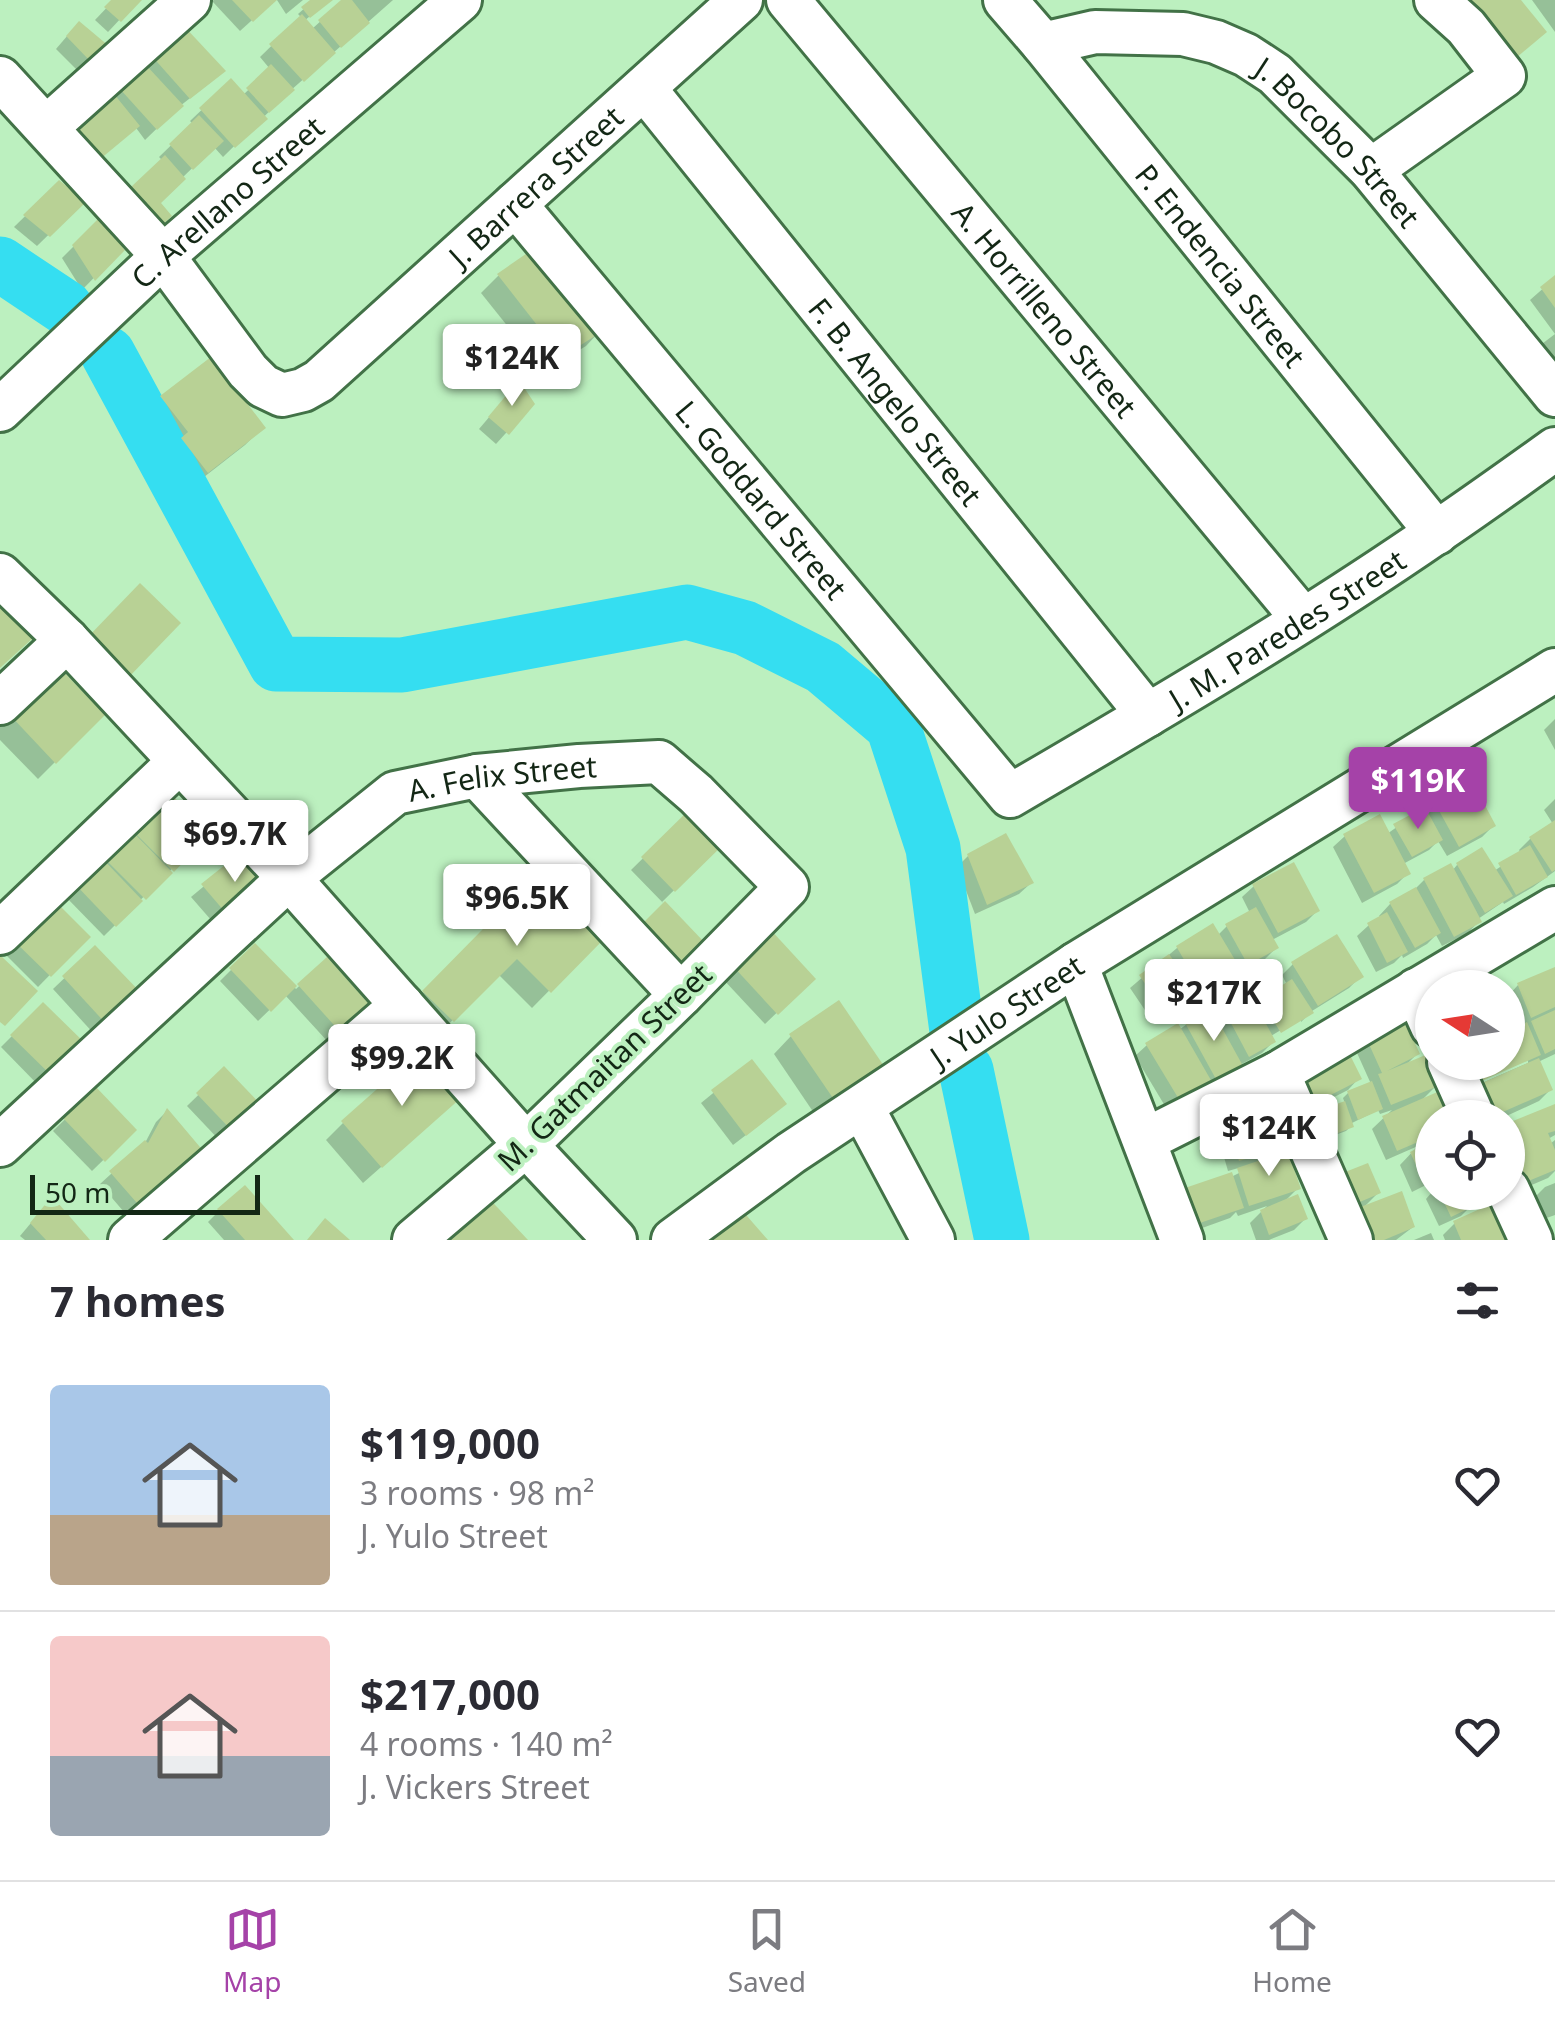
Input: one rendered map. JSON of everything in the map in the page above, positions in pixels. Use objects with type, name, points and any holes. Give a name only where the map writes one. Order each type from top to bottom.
[{"type":"street","points":[[47,127],[189,0]]},
{"type":"street","name":"C. Arellano Street","points":[[0,410],[163,256],[460,0]]},
{"type":"street","name":"J. Barrera Street","points":[[163,256],[248,372],[282,396],[302,390],[319,382],[741,0]]},
{"type":"street","name":"A. Horrilleno Street","points":[[788,0],[1303,619]]},
{"type":"street","name":"P. Endencia Street","points":[[1005,0],[1436,533]]},
{"type":"street","points":[[1371,170],[1504,76],[1466,26],[1436,0]]},
{"type":"street","name":"J. Bocobo Street","points":[[1044,44],[1095,32],[1183,34],[1246,55],[1275,74],[1371,170],[1555,396]]},
{"type":"street","points":[[0,78],[163,256]]},
{"type":"street","name":"F. B. Angelo Street","points":[[644,88],[1148,715]]},
{"type":"street","name":"L. Goddard Street","points":[[515,204],[1010,796]]},
{"type":"street","name":"J. M. Paredes Street","points":[[1010,796],[1303,619],[1436,533],[1555,449]]},
{"type":"street","points":[[0,575],[67,640],[289,878],[615,1240]]},
{"type":"street","points":[[0,704],[67,640]]},
{"type":"street","name":"J. Yulo Street","points":[[672,1240],[791,1153],[1076,964],[1555,670]]},
{"type":"street","points":[[0,933],[178,762]]},
{"type":"street","name":"A. Felix Street","points":[[0,1146],[289,878],[395,793],[477,776],[659,762],[787,887]]},
{"type":"street","points":[[477,776],[681,995]]},
{"type":"street","name":"M. Gatmaitan Street","points":[[414,1240],[526,1145],[787,887]]},
{"type":"street","points":[[1474,970],[1555,908]]},
{"type":"street","points":[[1076,964],[1182,1240]]},
{"type":"street","points":[[130,1240],[402,1005]]},
{"type":"street","points":[[1145,1140],[1278,1073],[1415,1012]]},
{"type":"street","points":[[1278,1073],[1351,1240]]},
{"type":"street","points":[[862,1106],[932,1240]]},
{"type":"street","points":[[1517,1210],[1531,1240]]},
{"type":"building","points":[[111,0],[142,0],[121,22],[104,7]]},
{"type":"building","points":[[232,0],[277,0],[253,22]]},
{"type":"building","points":[[310,0],[333,0],[310,18],[301,7]]},
{"type":"building","points":[[341,0],[352,0],[370,23],[341,48],[318,20]]},
{"type":"building","points":[[1469,0],[1521,0],[1547,32],[1516,58]]},
{"type":"building","points":[[302,14],[336,53],[304,82],[269,44]]},
{"type":"building","points":[[79,21],[110,47],[90,61],[66,36]]},
{"type":"building","points":[[182,24],[226,71],[190,99],[150,54]]},
{"type":"building","points":[[271,64],[295,90],[269,113],[246,88]]},
{"type":"building","points":[[146,65],[184,106],[157,130],[120,89]]},
{"type":"building","points":[[231,78],[268,119],[235,148],[199,108]]},
{"type":"building","points":[[114,94],[140,126],[93,165],[66,133]]},
{"type":"building","points":[[199,115],[224,141],[193,170],[169,144]]},
{"type":"building","points":[[165,155],[186,179],[161,203],[172,216],[152,234],[134,215],[147,203],[131,187]]},
{"type":"building","points":[[59,180],[86,202],[50,237],[23,215]]},
{"type":"building","points":[[99,218],[125,250],[95,281],[72,245]]},
{"type":"building","points":[[533,249],[606,329],[562,357],[497,274]]},
{"type":"building","points":[[1555,275],[1555,308],[1540,287]]},
{"type":"building","points":[[220,350],[248,387],[240,394],[266,428],[208,473],[181,438],[188,432],[160,396]]},
{"type":"building","points":[[519,380],[535,404],[509,435],[488,417]]},
{"type":"building","points":[[140,583],[181,623],[127,679],[86,639]]},
{"type":"building","points":[[0,601],[33,638],[0,668]]},
{"type":"building","points":[[57,665],[105,715],[56,764],[8,713]]},
{"type":"building","points":[[1469,775],[1496,826],[1459,847],[1431,796]]},
{"type":"building","points":[[166,789],[210,834],[174,872],[128,826]]},
{"type":"building","points":[[695,804],[729,839],[675,892],[641,857]]},
{"type":"building","points":[[1425,807],[1443,840],[1412,857],[1393,824]]},
{"type":"building","points":[[1380,814],[1411,874],[1374,893],[1343,834]]},
{"type":"building","points":[[1555,820],[1555,870],[1552,872],[1529,837]]},
{"type":"building","points":[[129,828],[173,873],[146,900],[102,856]]},
{"type":"building","points":[[1006,833],[1034,883],[987,905],[967,854]]},
{"type":"building","points":[[1530,845],[1548,877],[1516,895],[1498,863]]},
{"type":"building","points":[[1482,847],[1513,896],[1485,913],[1456,863]]},
{"type":"building","points":[[240,853],[270,883],[231,919],[201,884]]},
{"type":"building","points":[[100,856],[143,901],[116,927],[73,882]]},
{"type":"building","points":[[1294,862],[1320,911],[1278,933],[1252,884]]},
{"type":"building","points":[[1451,863],[1482,922],[1454,937],[1423,878]]},
{"type":"building","points":[[537,874],[603,940],[551,993],[517,959],[454,1022],[422,991]]},
{"type":"building","points":[[1416,887],[1441,933],[1415,948],[1389,902]]},
{"type":"building","points":[[51,897],[91,937],[51,977],[11,938]]},
{"type":"building","points":[[665,901],[705,943],[674,972],[635,931]]},
{"type":"building","points":[[1256,907],[1279,948],[1248,965],[1225,924]]},
{"type":"building","points":[[1387,912],[1408,952],[1387,963],[1367,923]]},
{"type":"building","points":[[1213,923],[1247,980],[1210,1004],[1176,946]]},
{"type":"building","points":[[769,928],[816,979],[778,1015],[731,964]]},
{"type":"building","points":[[1337,934],[1364,977],[1318,1006],[1291,962]]},
{"type":"building","points":[[255,943],[297,986],[271,1012],[229,968]]},
{"type":"building","points":[[95,945],[143,995],[109,1027],[62,976]]},
{"type":"building","points":[[1169,954],[1193,989],[1163,1010],[1139,975]]},
{"type":"building","points":[[0,955],[38,991],[5,1026],[0,1022]]},
{"type":"building","points":[[327,957],[371,1006],[342,1034],[297,984]]},
{"type":"building","points":[[1555,967],[1555,1007],[1531,1018],[1525,1003],[1525,980]]},
{"type":"building","points":[[1292,979],[1314,1013],[1281,1033],[1260,999]]},
{"type":"building","points":[[1249,993],[1276,1042],[1249,1057],[1223,1008]]},
{"type":"building","points":[[839,1000],[886,1069],[837,1104],[789,1034]]},
{"type":"building","points":[[43,1002],[90,1048],[57,1081],[10,1035]]},
{"type":"building","points":[[1210,1006],[1243,1066],[1217,1081],[1184,1021]]},
{"type":"building","points":[[1555,1010],[1555,1049],[1545,1054],[1531,1021]]},
{"type":"building","points":[[1401,1013],[1415,1043],[1415,1057],[1387,1071],[1415,1059],[1415,1080],[1439,1080],[1441,1085],[1391,1105],[1363,1031]]},
{"type":"building","points":[[1178,1023],[1212,1082],[1180,1101],[1145,1043]]},
{"type":"building","points":[[1525,1023],[1541,1055],[1525,1062]]},
{"type":"building","points":[[1344,1043],[1362,1079],[1311,1105],[1293,1070]]},
{"type":"building","points":[[421,1050],[462,1097],[382,1168],[341,1121]]},
{"type":"building","points":[[1539,1058],[1553,1090],[1525,1102],[1489,1100],[1482,1083],[1525,1080],[1525,1064]]},
{"type":"building","points":[[752,1059],[787,1104],[746,1136],[711,1090]]},
{"type":"building","points":[[224,1066],[264,1108],[235,1134],[196,1093]]},
{"type":"building","points":[[1372,1081],[1383,1109],[1358,1120],[1347,1091]]},
{"type":"building","points":[[95,1086],[137,1130],[105,1162],[63,1118]]},
{"type":"building","points":[[1442,1090],[1446,1100],[1419,1100]]},
{"type":"building","points":[[1345,1101],[1354,1127],[1324,1138],[1314,1112]]},
{"type":"building","points":[[1415,1102],[1415,1143],[1397,1151],[1382,1116]]},
{"type":"building","points":[[1555,1104],[1555,1131],[1548,1133],[1555,1150],[1555,1170],[1526,1182],[1525,1179],[1525,1116]]},
{"type":"building","points":[[167,1108],[205,1153],[143,1210],[109,1171],[145,1140],[148,1143]]},
{"type":"building","points":[[1266,1115],[1276,1150],[1239,1161],[1229,1126]]},
{"type":"building","points":[[1288,1151],[1301,1189],[1249,1206],[1237,1168]]},
{"type":"building","points":[[1368,1163],[1381,1193],[1348,1207],[1335,1176]]},
{"type":"building","points":[[1232,1172],[1244,1208],[1191,1226],[1179,1190]]},
{"type":"building","points":[[245,1185],[294,1240],[245,1240],[217,1209]]},
{"type":"building","points":[[481,1190],[528,1240],[448,1240],[439,1231]]},
{"type":"building","points":[[1402,1191],[1415,1227],[1384,1240],[1361,1240],[1350,1211]]},
{"type":"building","points":[[1298,1194],[1308,1219],[1269,1235],[1260,1210]]},
{"type":"building","points":[[52,1196],[90,1240],[46,1240],[30,1223]]},
{"type":"building","points":[[740,1208],[768,1240],[703,1240]]},
{"type":"building","points":[[1448,1210],[1466,1210],[1451,1217]]},
{"type":"building","points":[[1478,1210],[1494,1210],[1507,1240],[1461,1240],[1453,1221]]},
{"type":"building","points":[[325,1218],[350,1240],[307,1240]]},
{"type":"waterway","points":[[0,264],[66,308]]},
{"type":"waterway","points":[[108,354],[276,664],[402,665],[687,612],[745,628],[823,667],[893,726],[933,848],[958,1039]]},
{"type":"waterway","points":[[966,1070],[1002,1240]]}]
